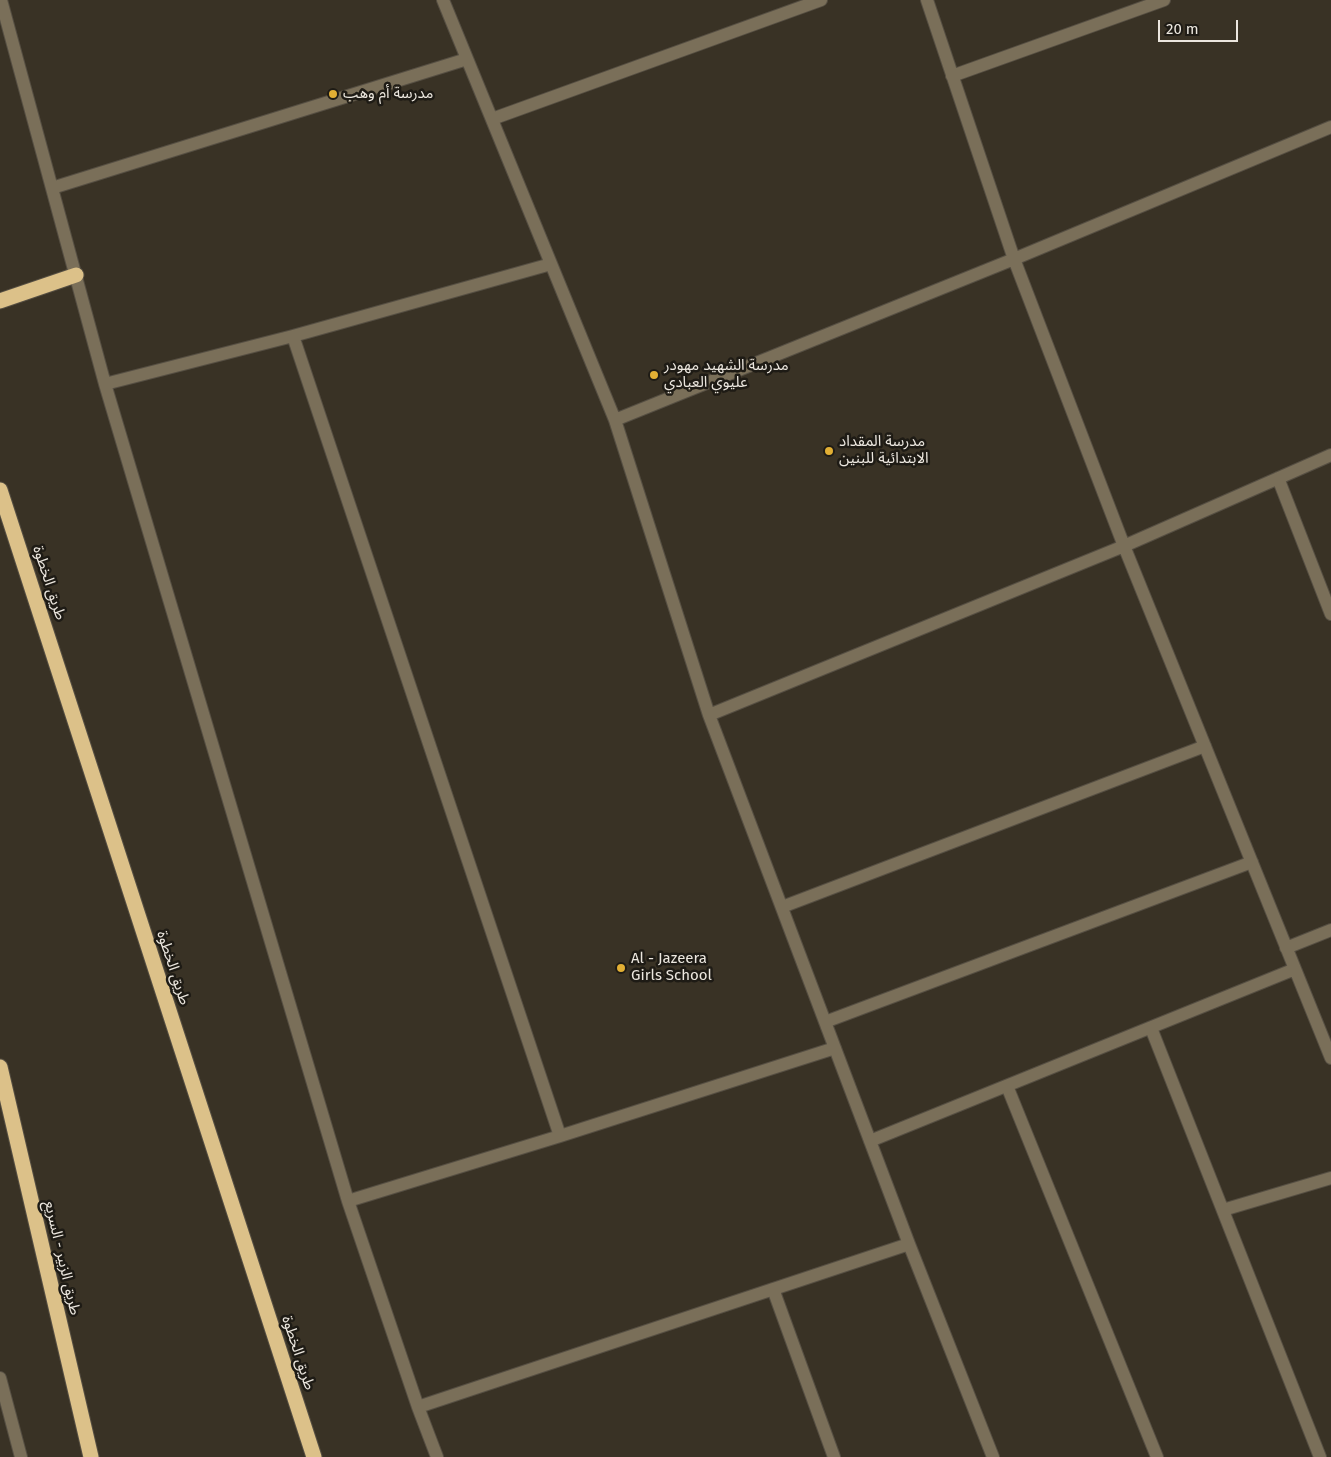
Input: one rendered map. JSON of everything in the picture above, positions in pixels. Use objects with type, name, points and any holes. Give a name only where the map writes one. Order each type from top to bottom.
[{"type":"highway","points":[[0,301],[76,275]]},
{"type":"highway","name":"طريق الخطوة","points":[[0,490],[314,1457]]},
{"type":"highway","name":"طريق الزبير - السريع","points":[[0,1067],[91,1457]]},
{"type":"street","points":[[1,0],[105,384],[348,1201],[418,1407],[437,1457]]},
{"type":"street","points":[[492,119],[821,0]]},
{"type":"street","points":[[927,0],[1014,259],[1124,546],[1331,1058]]},
{"type":"street","points":[[952,76],[1164,0]]},
{"type":"street","points":[[445,1],[615,420],[709,715],[909,1244],[993,1457]]},
{"type":"street","points":[[52,188],[467,59]]},
{"type":"street","points":[[615,420],[1014,259],[1331,127]]},
{"type":"street","points":[[105,384],[293,336],[551,264]]},
{"type":"street","points":[[293,336],[560,1136]]},
{"type":"street","points":[[709,715],[1124,546],[1331,455]]},
{"type":"street","points":[[1278,478],[1331,614]]},
{"type":"street","points":[[782,907],[1206,746]]},
{"type":"street","points":[[825,1022],[1252,862]]},
{"type":"street","points":[[1286,948],[1331,930]]},
{"type":"street","points":[[870,1142],[1295,969]]},
{"type":"street","points":[[1151,1028],[1320,1457]]},
{"type":"street","points":[[348,1201],[560,1136],[835,1048]]},
{"type":"street","points":[[1007,1086],[1156,1457]]},
{"type":"street","points":[[1223,1210],[1331,1178]]},
{"type":"street","points":[[418,1407],[909,1244]]},
{"type":"street","points":[[773,1289],[834,1457]]},
{"type":"street","points":[[0,1378],[21,1457]]},
{"type":"place","name":"مدرسة أم وهب","points":[[333,94]]},
{"type":"place","name":"مدرسة الشهيد مهودر عليوي العبادي","points":[[654,375]]},
{"type":"place","name":"مدرسة المقداد الابتدائية للبنين","points":[[829,451]]},
{"type":"place","name":"Al - Jazeera Girls School","points":[[621,968]]}]
